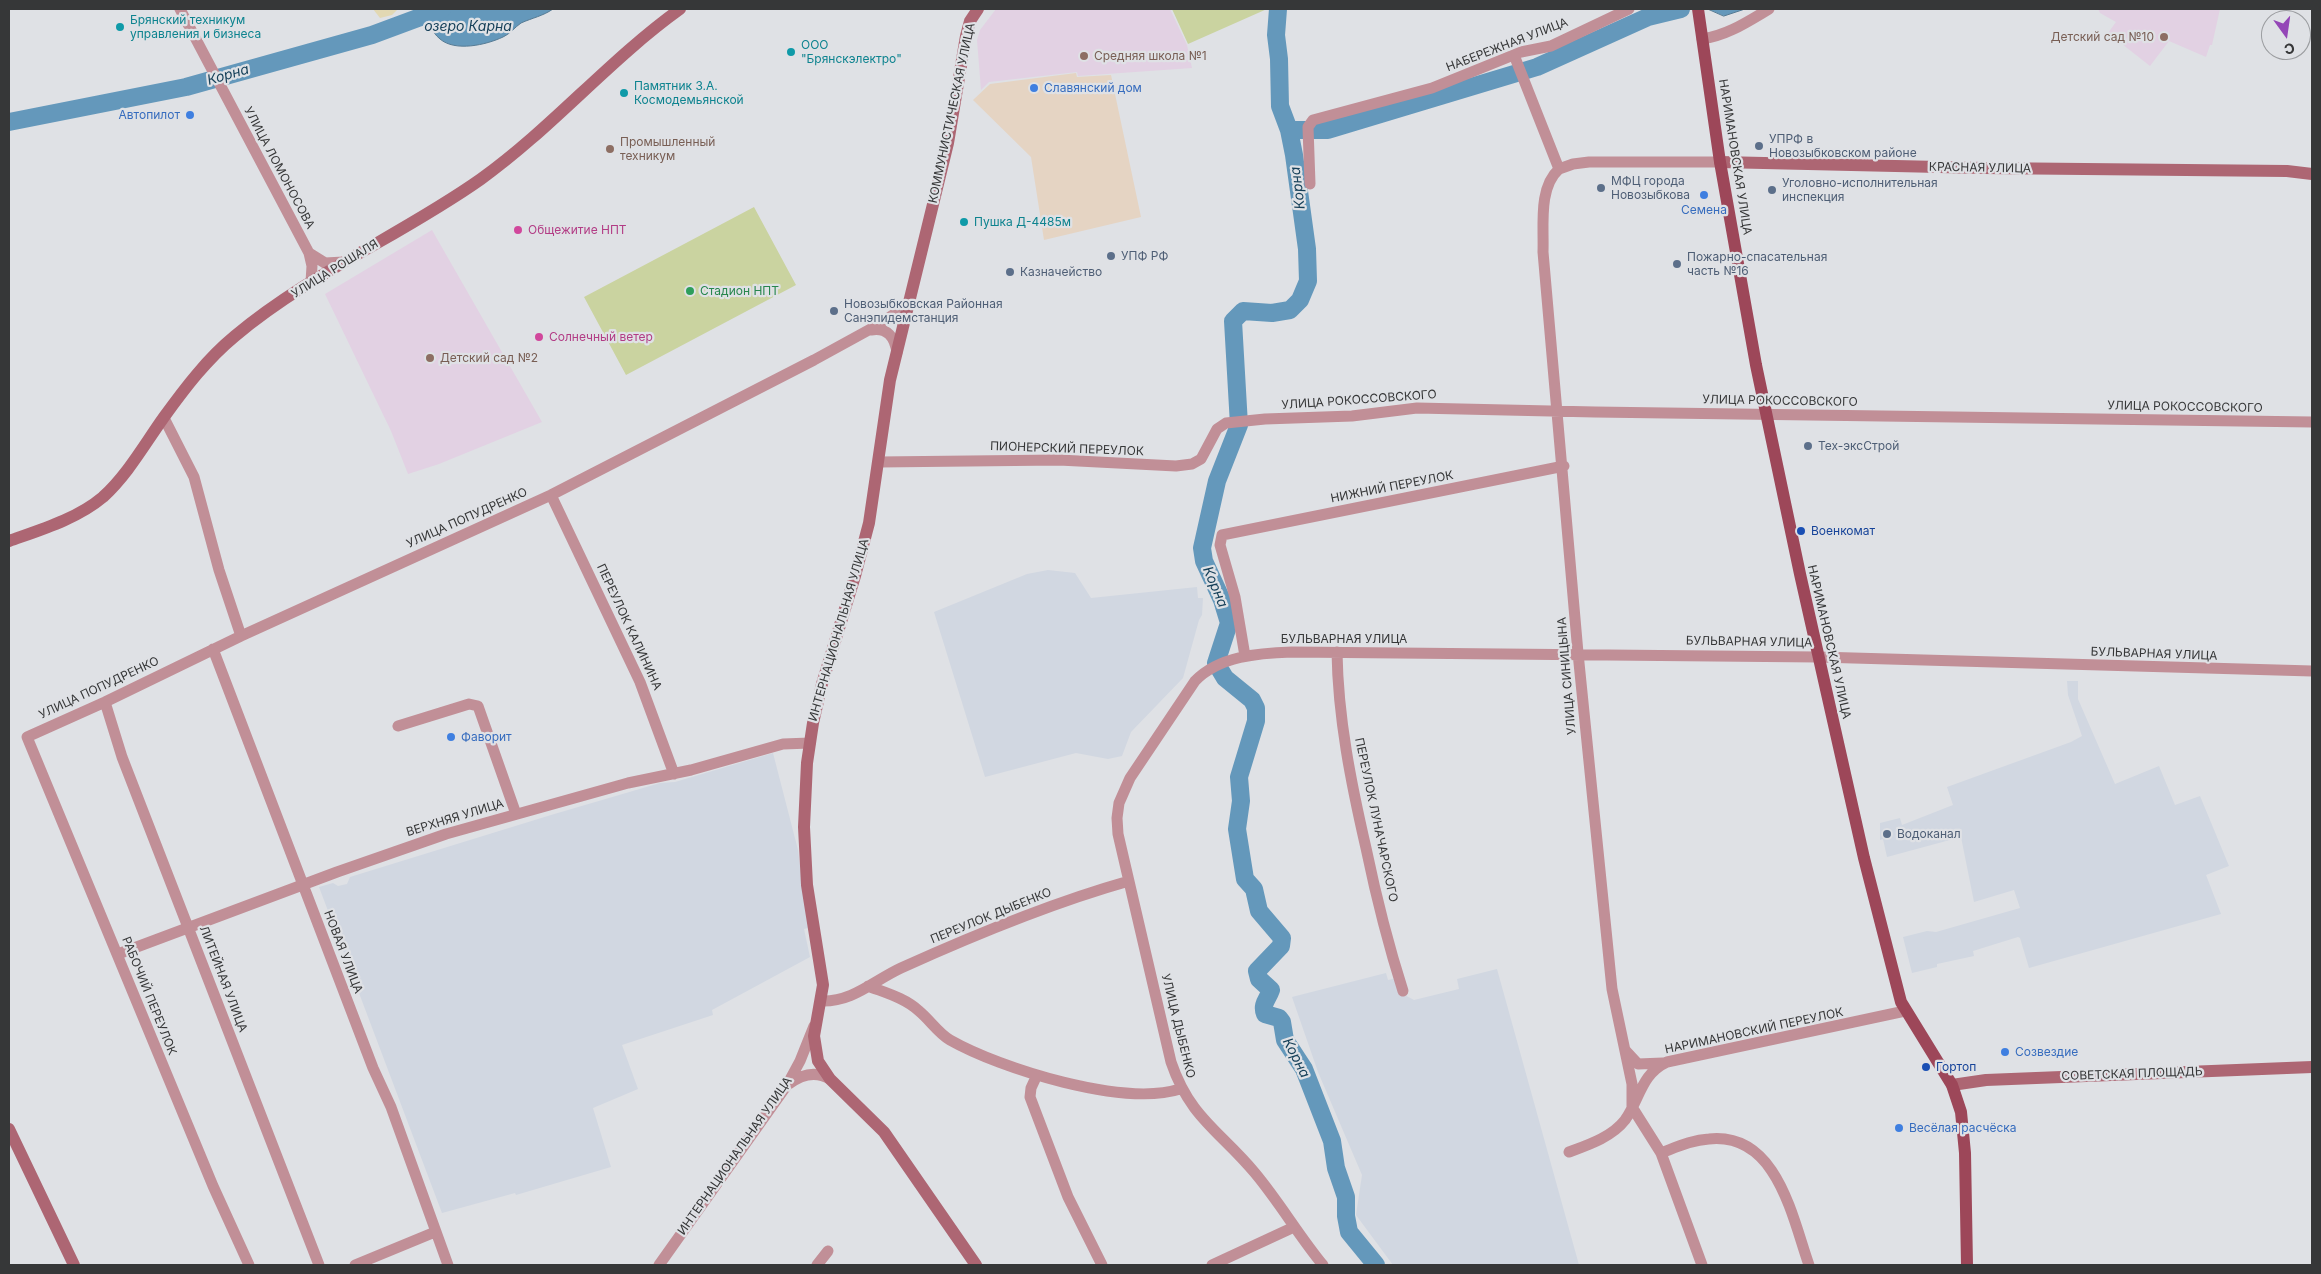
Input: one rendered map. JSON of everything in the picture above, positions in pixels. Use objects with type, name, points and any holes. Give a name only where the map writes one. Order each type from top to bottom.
[{"type":"main road","name":"НАРИМАНОВСКАЯ УЛИЦА","points":[[1698,9],[1720,162],[1766,415],[1818,657],[1895,987],[1905,1011],[1952,1085],[1959,1102],[1964,1126],[1967,1265]]},
{"type":"street","name":"УЛИЦА ЛОМОНОСОВА","points":[[180,9],[309,254],[312,266],[311,282]]},
{"type":"street","name":"УЛИЦА РОШАЛЯ","points":[[9,541],[66,519],[102,498],[125,474],[197,373],[219,350],[266,313],[311,282],[460,193],[496,168],[639,41],[680,9]]},
{"type":"street","name":"КОММУНИСТИЧЕСКАЯ УЛИЦА","points":[[908,305],[950,135],[966,36],[970,22],[978,9]]},
{"type":"street","name":"НАБЕРЕЖНАЯ УЛИЦА","points":[[1310,184],[1308,132],[1313,120],[1432,88],[1514,55],[1552,46],[1629,9]]},
{"type":"street","points":[[1702,39],[1727,33],[1769,9]]},
{"type":"street","points":[[1514,55],[1559,169]]},
{"type":"street","name":"КРАСНАЯ УЛИЦА","points":[[1559,169],[1573,164],[1589,162],[1720,162],[1983,168],[2287,171],[2312,174]]},
{"type":"street","name":"УЛИЦА СИНИЦЫНА","points":[[1559,169],[1550,180],[1546,193],[1543,252],[1549,334],[1564,466],[1578,653],[1610,970],[1632,1084],[1632,1107]]},
{"type":"street","points":[[309,254],[325,263],[347,261]]},
{"type":"street","name":"УЛИЦА ПОПУДРЕНКО","points":[[27,737],[105,702],[241,636],[551,495],[760,388],[864,332],[908,305]]},
{"type":"street","name":"ИНТЕРНАЦИОНАЛЬНАЯ УЛИЦА","points":[[659,1265],[787,1085],[800,1061],[821,1001],[822,974],[807,885],[805,850],[805,794],[810,743],[822,684],[869,523],[887,400],[908,305]]},
{"type":"street","points":[[864,332],[879,329],[888,332],[894,340],[897,353]]},
{"type":"street","name":"УЛИЦА РОКОССОВСКОГО","points":[[1231,422],[1352,416],[1417,408],[1766,415],[2312,422]]},
{"type":"street","points":[[164,418],[194,477],[219,570],[241,636]]},
{"type":"street","name":"ПИОНЕРСКИЙ ПЕРЕУЛОК","points":[[879,462],[1059,460],[1176,466],[1192,464],[1201,459],[1217,429],[1223,424],[1231,422]]},
{"type":"street","name":"НИЖНИЙ ПЕРЕУЛОК","points":[[1245,656],[1235,597],[1220,545],[1222,535],[1564,466]]},
{"type":"street","name":"ПЕРЕУЛОК КАЛИНИНА","points":[[551,495],[640,682],[674,774]]},
{"type":"street","name":"НОВАЯ УЛИЦА","points":[[213,649],[302,885],[373,1068],[391,1108],[448,1265]]},
{"type":"street","name":"БУЛЬВАРНАЯ УЛИЦА","points":[[1130,778],[1196,681],[1208,671],[1224,663],[1245,656],[1276,652],[1578,653],[1818,657],[2312,671]]},
{"type":"street","name":"ПЕРЕУЛОК ЛУНАЧАРСКОГО","points":[[1337,652],[1340,704],[1359,820],[1388,942],[1403,991]]},
{"type":"street","name":"ЛИТЕЙНАЯ УЛИЦА","points":[[105,702],[114,737],[319,1265]]},
{"type":"street","points":[[398,726],[469,704],[478,706],[516,814]]},
{"type":"street","name":"РАБОЧИЙ ПЕРЕУЛОК","points":[[27,737],[213,1186],[249,1265]]},
{"type":"street","name":"ВЕРХНЯЯ УЛИЦА","points":[[118,954],[406,847],[516,814],[642,780],[674,774],[783,744],[810,743]]},
{"type":"street","name":"УЛИЦА ДЫБЕНКО","points":[[1130,778],[1119,803],[1117,818],[1118,834],[1171,1062],[1180,1089],[1208,1126],[1254,1172],[1324,1265]]},
{"type":"street","name":"ПЕРЕУЛОК ДЫБЕНКО","points":[[821,1001],[844,999],[899,969],[998,928],[1085,894],[1129,881]]},
{"type":"street","points":[[868,986],[909,1003],[952,1041],[1037,1076],[1141,1094],[1162,1094],[1180,1089]]},
{"type":"street","name":"НАРИМАНОВСКИЙ ПЕРЕУЛОК","points":[[1569,1152],[1614,1130],[1624,1120],[1648,1076],[1667,1062],[1888,1017],[1905,1011]]},
{"type":"street","name":"ИНТЕРНАЦИОНАЛЬНАЯ УЛИЦА","points":[[817,1016],[814,1036],[818,1060],[830,1079]]},
{"type":"street","points":[[1624,1049],[1638,1064],[1667,1062]]},
{"type":"street","name":"СОВЕТСКАЯ ПЛОЩАДЬ","points":[[1952,1085],[1986,1080],[2312,1067]]},
{"type":"street","points":[[787,1085],[799,1078],[814,1074],[830,1079],[884,1132],[976,1265]]},
{"type":"street","points":[[1037,1076],[1031,1088],[1030,1097],[1068,1197],[1102,1265]]},
{"type":"street","points":[[1632,1107],[1661,1153],[1702,1265]]},
{"type":"street","points":[[9,1129],[74,1265]]},
{"type":"street","points":[[1661,1153],[1698,1140],[1722,1138],[1736,1142],[1758,1155],[1774,1173],[1780,1184],[1808,1265]]},
{"type":"street","points":[[1212,1265],[1294,1227]]},
{"type":"street","points":[[355,1265],[435,1232]]},
{"type":"street","points":[[817,1265],[828,1250]]},
{"type":"shaded area","name":"Средняя школа №1","points":[[996,9],[1170,9],[1187,45],[1192,68],[1078,76],[1077,72],[989,82],[981,90],[977,40],[980,30]]},
{"type":"shaded area","name":"Детский сад №10","points":[[2098,9],[2220,9],[2212,45],[2210,45],[2206,57],[2169,41],[2150,66],[2108,33],[2116,22],[2100,13]]},
{"type":"shaded area","points":[[1076,73],[1077,77],[1111,75],[1141,217],[1044,240],[1031,157],[973,100],[990,84]]},
{"type":"shaded area","name":"Детский сад №2","points":[[432,230],[542,422],[439,464],[408,474],[391,431],[325,294]]},
{"type":"shaded area","points":[[1048,570],[1075,573],[1091,598],[1197,587],[1198,598],[1203,598],[1202,615],[1183,678],[1131,732],[1122,756],[1108,759],[1076,753],[985,777],[934,612],[1027,574]]},
{"type":"shaded area","name":"Водоканал","points":[[2067,681],[2078,681],[2078,699],[2115,784],[2159,766],[2175,805],[2200,796],[2229,866],[2206,875],[2221,914],[2029,968],[2020,938],[2018,937],[1973,951],[1974,956],[1937,964],[1937,967],[1912,973],[1903,937],[1927,931],[1936,932],[2020,908],[2014,890],[1974,902],[1961,837],[1887,857],[1883,839],[1880,840],[1880,823],[1900,818],[1902,825],[1953,805],[1947,787],[2071,742],[2082,736],[2068,695]]},
{"type":"shaded area","points":[[773,753],[798,850],[808,928],[804,929],[810,957],[712,1010],[713,1015],[622,1045],[638,1089],[593,1108],[611,1167],[516,1195],[515,1193],[442,1213],[319,887],[333,883],[338,886],[347,884],[350,877],[551,815],[660,783],[675,782]]},
{"type":"shaded area","points":[[1497,969],[1579,1265],[1393,1265],[1356,1215],[1362,1175],[1318,1072],[1292,997],[1386,973],[1388,980],[1397,978],[1401,993],[1414,1000],[1459,989],[1457,979]]},
{"type":"green space","points":[[1172,9],[1267,9],[1188,44]]},
{"type":"green space","name":"Стадион НПТ","points":[[754,207],[796,285],[626,375],[584,297]]},
{"type":"sand","points":[[373,9],[398,9],[392,15],[380,18]]},
{"type":"water","name":"озеро Карна","points":[[423,9],[553,9],[521,23],[508,34],[496,40],[480,45],[462,46],[446,43],[440,39],[434,33]]},
{"type":"water","points":[[1708,9],[1745,9],[1724,16]]},
{"type":"waterway","name":"Корна","points":[[9,122],[186,87],[372,35],[442,9]]},
{"type":"waterway","name":"Корна","points":[[1278,9],[1276,35],[1279,59],[1280,106],[1289,130],[1294,155],[1307,249],[1308,281],[1300,300],[1290,310],[1272,313],[1243,311],[1233,321],[1239,425],[1217,481],[1202,548],[1204,561],[1222,600],[1229,623],[1216,663],[1225,678],[1252,700],[1256,708],[1256,721],[1239,777],[1241,801],[1237,829],[1245,879],[1254,889],[1259,911],[1282,938],[1281,946],[1257,971],[1259,979],[1271,990],[1264,1004],[1264,1010],[1265,1014],[1279,1018],[1282,1022],[1285,1040],[1304,1069],[1332,1141],[1336,1168],[1346,1197],[1346,1216],[1349,1232],[1376,1265]]},
{"type":"waterway","points":[[1289,130],[1328,130],[1537,67],[1648,17],[1681,9]]},
{"type":"place","name":"Брянский техникум управления и бизнеса","points":[[120,27]]},
{"type":"place","name":"Детский сад №10","points":[[2164,37]]},
{"type":"place","name":"ООО \"Брянскэлектро\"","points":[[791,52]]},
{"type":"place","name":"Средняя школа №1","points":[[1084,56]]},
{"type":"place","name":"Славянский дом","points":[[1034,88]]},
{"type":"place","name":"Памятник З.А. Космодемьянской","points":[[624,93]]},
{"type":"place","name":"Автопилот","points":[[190,115]]},
{"type":"place","name":"УПРФ в Новозыбковском районе","points":[[1759,146]]},
{"type":"place","name":"Промышленный техникум","points":[[610,149]]},
{"type":"place","name":"МФЦ города Новозыбкова","points":[[1601,188]]},
{"type":"place","name":"Уголовно-исполнительная инспекция","points":[[1772,190]]},
{"type":"place","name":"Семена","points":[[1704,195]]},
{"type":"place","name":"Пушка Д-4485м","points":[[964,222]]},
{"type":"place","name":"Общежитие НПТ","points":[[518,230]]},
{"type":"place","name":"УПФ РФ","points":[[1111,256]]},
{"type":"place","name":"Пожарно-спасательная часть №16","points":[[1677,264]]},
{"type":"place","name":"Казначейство","points":[[1010,272]]},
{"type":"place","name":"Стадион НПТ","points":[[690,291]]},
{"type":"place","name":"Новозыбковская Районная Санэпидемстанция","points":[[834,311]]},
{"type":"place","name":"Солнечный ветер","points":[[539,337]]},
{"type":"place","name":"Детский сад №2","points":[[430,358]]},
{"type":"place","name":"Тех-эксСтрой","points":[[1808,446]]},
{"type":"place","name":"Военкомат","points":[[1801,531]]},
{"type":"place","name":"Фаворит","points":[[451,737]]},
{"type":"place","name":"Водоканал","points":[[1887,834]]},
{"type":"place","name":"Созвездие","points":[[2005,1052]]},
{"type":"place","name":"Гортоп","points":[[1926,1067]]},
{"type":"place","name":"Весёлая расчёска","points":[[1899,1128]]}]
